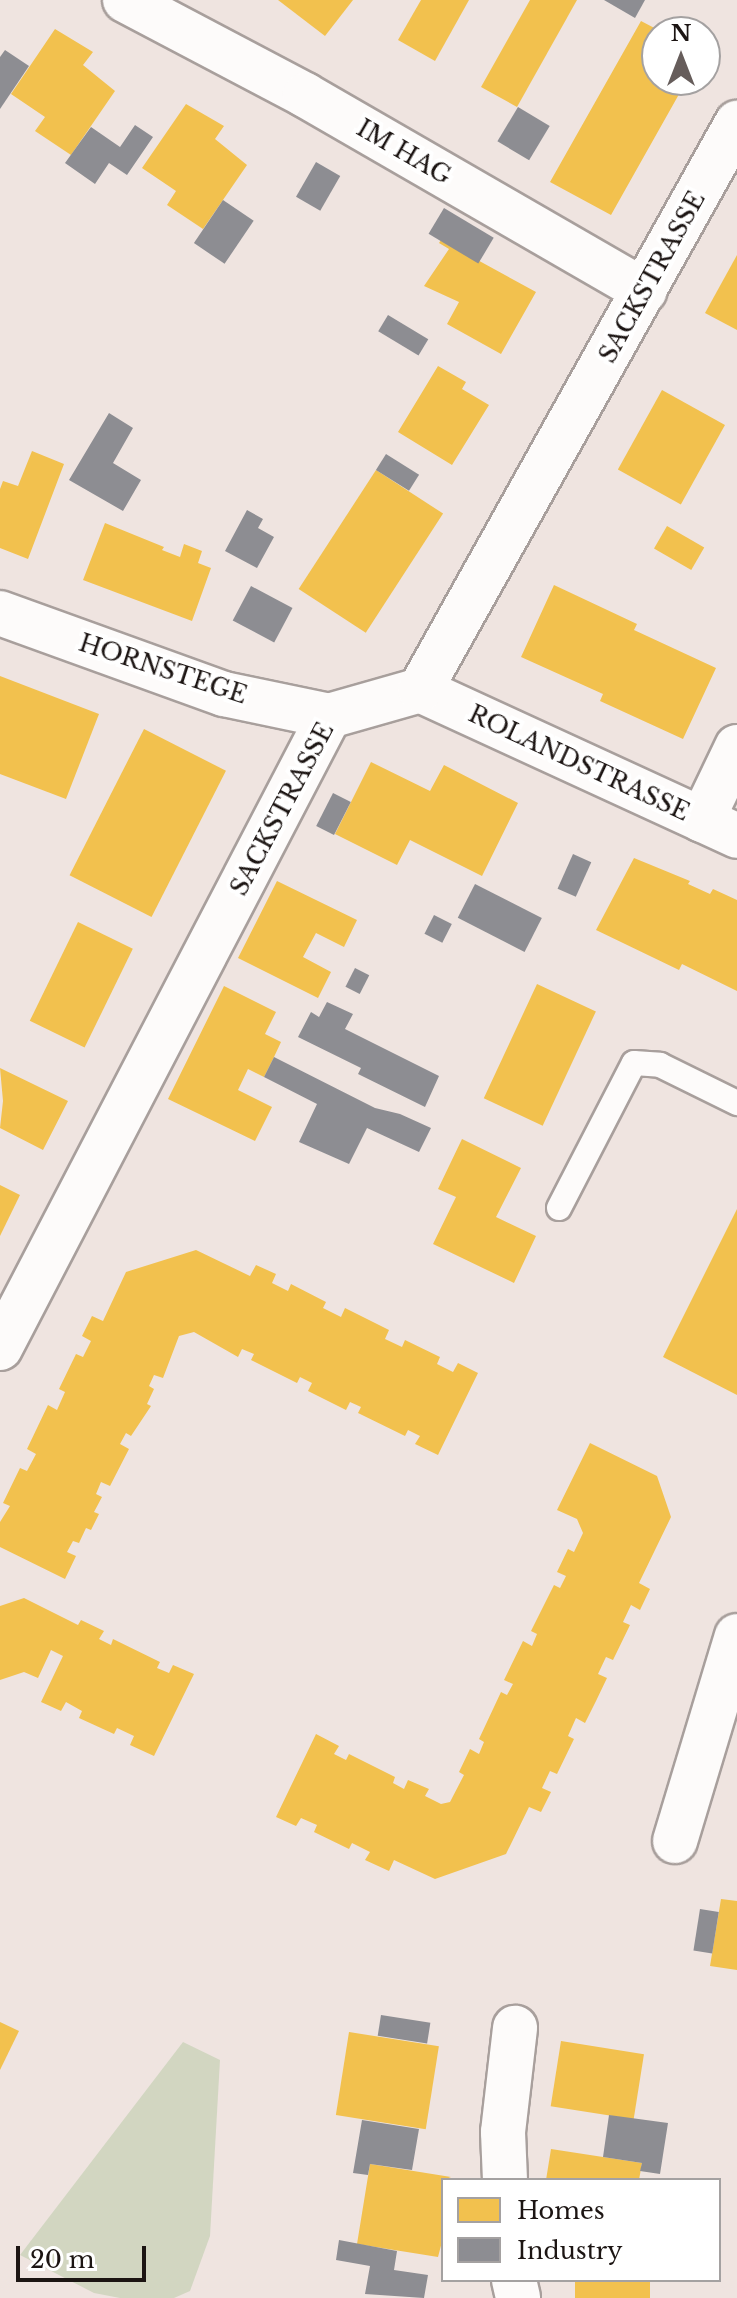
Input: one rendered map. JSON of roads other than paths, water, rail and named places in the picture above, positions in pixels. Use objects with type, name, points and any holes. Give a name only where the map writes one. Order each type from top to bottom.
[{"type":"street","name":"IM HAG","points":[[154,7],[644,291]]},
{"type":"street","name":"SACKSTRASSE","points":[[0,1348],[329,716],[420,690],[737,123]]},
{"type":"street","name":"HORNSTEGE","points":[[0,613],[224,694],[329,716]]},
{"type":"street","name":"ROLANDSTRASSE","points":[[420,690],[720,828]]},
{"type":"street","points":[[720,828],[737,747]]},
{"type":"street","points":[[675,1841],[737,1636]]},
{"type":"street","points":[[505,2178],[503,2132],[515,2028]]},
{"type":"lane","points":[[559,1208],[634,1063],[660,1065],[737,1103]]}]
